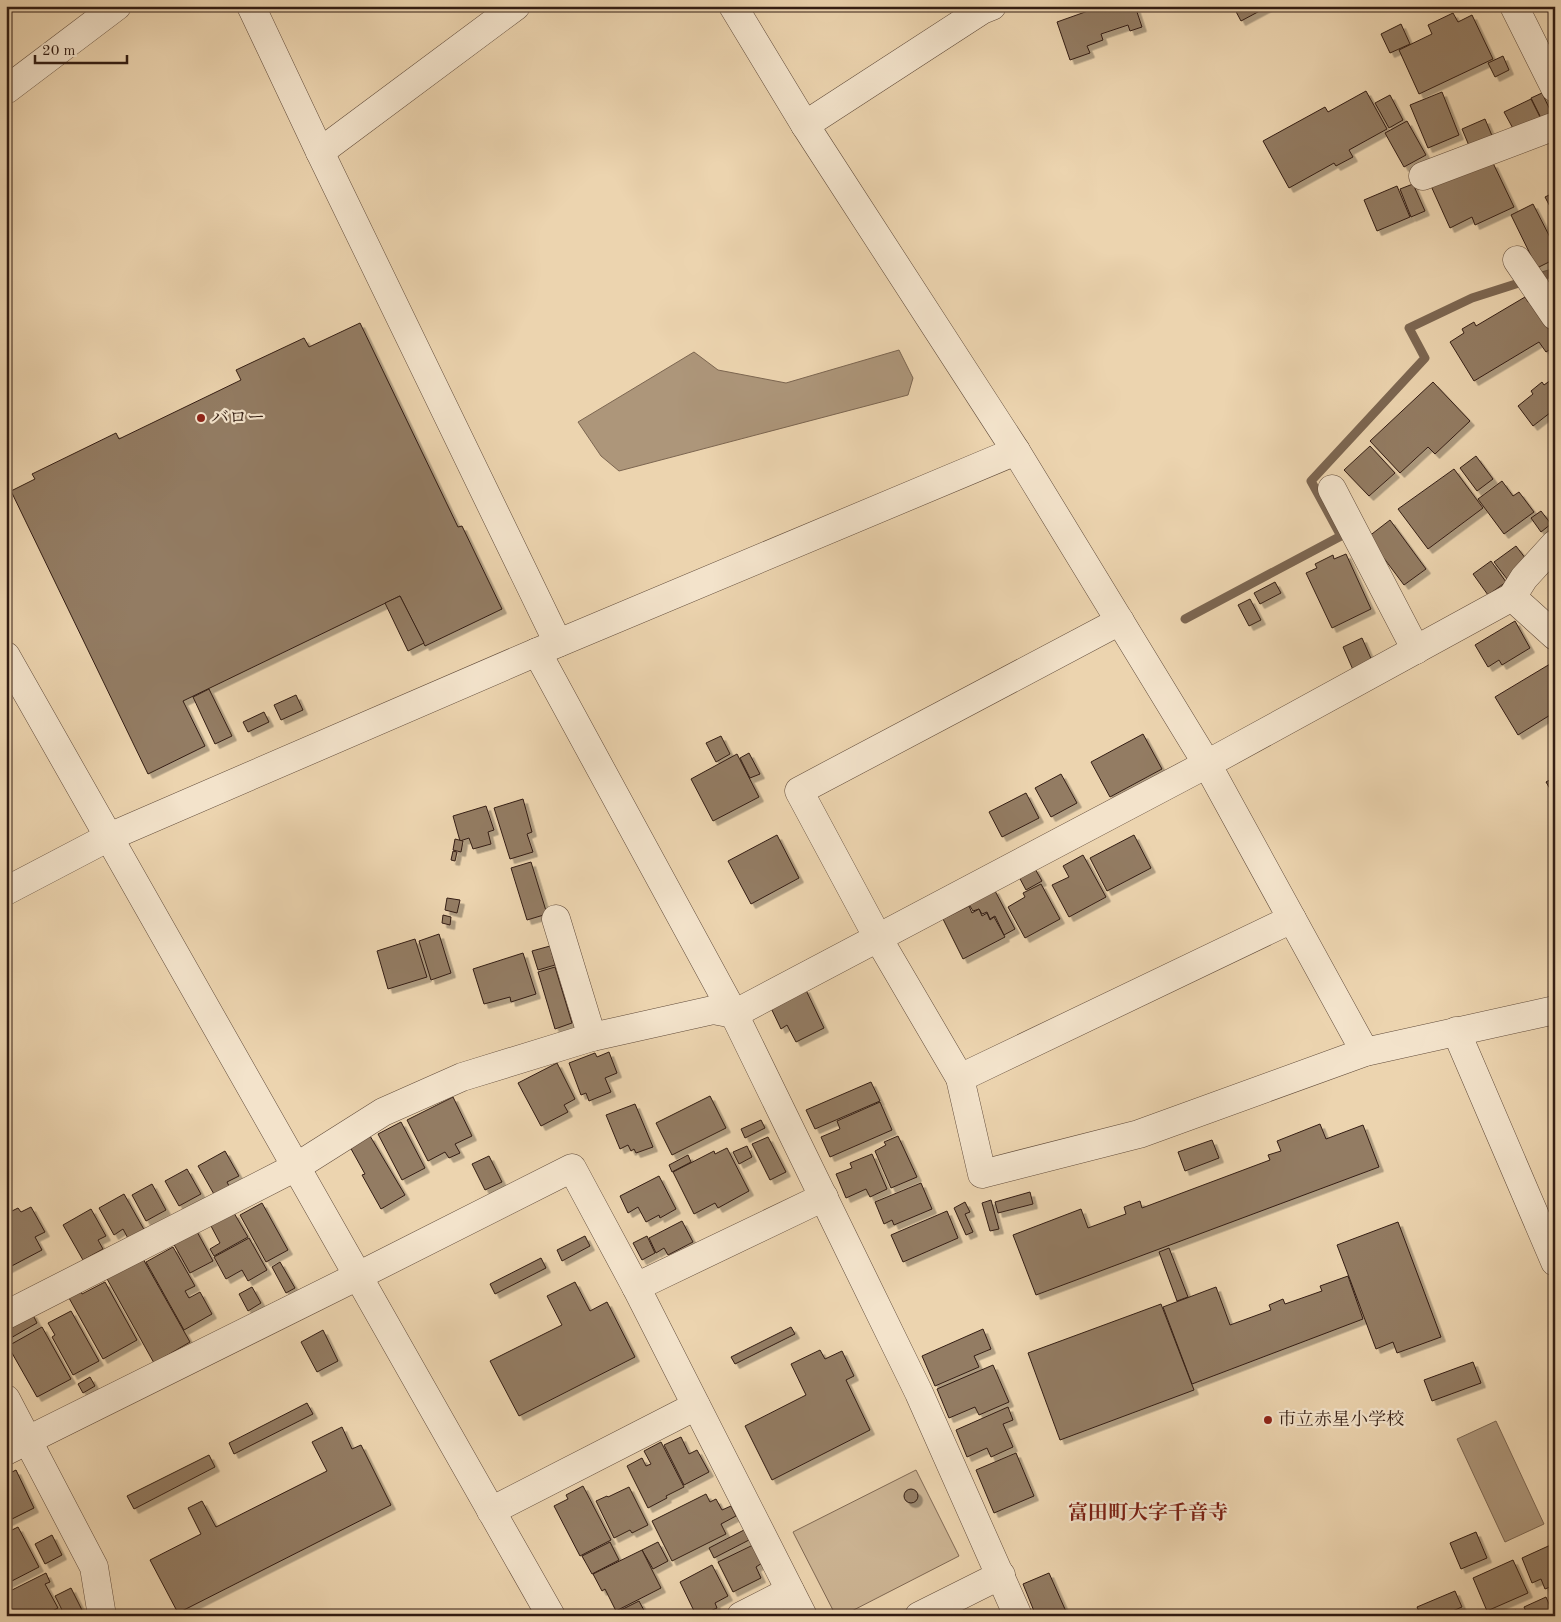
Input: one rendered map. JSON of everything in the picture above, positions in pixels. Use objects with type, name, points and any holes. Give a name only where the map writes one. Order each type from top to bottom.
[{"type":"street","points":[[6,90],[117,6]]},
{"type":"street","points":[[251,6],[547,647],[734,1014],[920,1392],[1018,1616]]},
{"type":"street","points":[[320,152],[516,6]]},
{"type":"street","points":[[732,6],[805,125],[1016,451],[1207,764],[1365,1052]]},
{"type":"street","points":[[805,125],[982,10],[992,6]]},
{"type":"street","points":[[1514,6],[1555,88]]},
{"type":"street","points":[[1423,176],[1555,126]]},
{"type":"street","points":[[1517,260],[1555,316]]},
{"type":"street","points":[[6,892],[109,837],[547,647],[1016,451]]},
{"type":"street","points":[[1332,489],[1416,650]]},
{"type":"street","points":[[6,1314],[296,1167],[383,1112],[462,1077],[592,1038],[712,1010],[734,1014],[1207,764],[1512,597],[1524,578],[1555,544]]},
{"type":"street","points":[[1512,597],[1555,636]]},
{"type":"street","points":[[1120,621],[799,791],[878,938],[960,1078],[982,1174],[1139,1134],[1365,1052],[1555,1010]]},
{"type":"street","points":[[6,656],[551,1616]]},
{"type":"street","points":[[556,919],[592,1038]]},
{"type":"street","points":[[960,1078],[1292,919]]},
{"type":"street","points":[[1456,1031],[1555,1262]]},
{"type":"street","points":[[17,1446],[572,1168],[636,1287],[803,1616]]},
{"type":"street","points":[[636,1287],[824,1197]]},
{"type":"street","points":[[6,1399],[17,1446],[94,1567],[102,1616]]},
{"type":"street","points":[[491,1511],[696,1406]]},
{"type":"street","points":[[919,1616],[1001,1575]]},
{"type":"street","points":[[742,1616],[790,1591]]},
{"type":"shaded area","points":[[899,350],[913,378],[908,395],[619,471],[601,456],[578,422],[694,352],[718,370],[786,383]]},
{"type":"shaded area","points":[[1496,1421],[1544,1524],[1505,1542],[1457,1439]]},
{"type":"shaded area","points":[[916,1470],[959,1556],[842,1616],[836,1616],[793,1532]]},
{"type":"building","points":[[1102,6],[1135,6],[1142,27],[1130,31],[1128,25],[1101,34],[1103,40],[1087,46],[1090,53],[1070,60],[1057,22]]},
{"type":"building","points":[[1233,6],[1269,6],[1241,21]]},
{"type":"building","points":[[1453,13],[1458,22],[1472,15],[1493,59],[1419,94],[1399,50],[1432,34],[1428,25]]},
{"type":"building","points":[[1401,24],[1410,44],[1390,53],[1381,34]]},
{"type":"building","points":[[1503,56],[1509,70],[1495,77],[1488,63]]},
{"type":"building","points":[[1366,91],[1387,129],[1349,150],[1353,157],[1336,166],[1334,163],[1289,188],[1263,141],[1325,107],[1328,112]]},
{"type":"building","points":[[1442,92],[1459,135],[1428,148],[1410,105]]},
{"type":"building","points":[[1542,93],[1552,114],[1542,120],[1531,98]]},
{"type":"building","points":[[1390,95],[1403,120],[1389,128],[1375,103]]},
{"type":"building","points":[[1531,99],[1542,121],[1516,134],[1504,112]]},
{"type":"building","points":[[1485,119],[1493,138],[1470,148],[1462,129]]},
{"type":"building","points":[[1407,121],[1426,155],[1404,167],[1385,133]]},
{"type":"building","points":[[1493,163],[1514,207],[1475,225],[1472,217],[1450,228],[1431,186]]},
{"type":"building","points":[[1413,184],[1425,211],[1411,217],[1400,189]]},
{"type":"building","points":[[1397,186],[1410,217],[1377,231],[1364,200]]},
{"type":"building","points":[[1555,192],[1555,216],[1545,197]]},
{"type":"building","points":[[1533,204],[1555,247],[1555,259],[1537,268],[1511,215]]},
{"type":"building","points":[[1525,297],[1528,302],[1535,298],[1555,331],[1555,346],[1546,352],[1539,342],[1474,381],[1450,342],[1464,333],[1462,329],[1474,322],[1476,326]]},
{"type":"building","points":[[360,323],[458,527],[462,526],[502,609],[425,646],[400,596],[183,701],[205,746],[148,774],[11,491],[35,479],[32,474],[116,433],[119,439],[241,380],[236,370],[304,338],[309,347]]},
{"type":"building","points":[[1555,377],[1555,409],[1533,426],[1518,406],[1533,394],[1531,391],[1542,382],[1544,385]]},
{"type":"building","points":[[1433,382],[1470,421],[1435,454],[1428,447],[1400,473],[1370,441]]},
{"type":"building","points":[[1370,446],[1395,473],[1369,496],[1344,470]]},
{"type":"building","points":[[1476,456],[1493,479],[1477,491],[1460,468]]},
{"type":"building","points":[[1454,469],[1483,508],[1428,549],[1398,509]]},
{"type":"building","points":[[1502,481],[1513,496],[1519,492],[1534,512],[1504,534],[1478,499]]},
{"type":"building","points":[[1541,511],[1551,524],[1541,532],[1531,518]]},
{"type":"building","points":[[1390,520],[1426,569],[1404,585],[1368,537]]},
{"type":"building","points":[[1516,546],[1529,563],[1507,579],[1494,562]]},
{"type":"building","points":[[1346,554],[1371,609],[1332,628],[1306,573],[1317,568],[1315,564],[1333,555],[1334,559]]},
{"type":"building","points":[[1491,561],[1506,582],[1488,595],[1473,574]]},
{"type":"building","points":[[1275,582],[1281,593],[1260,604],[1254,593]]},
{"type":"building","points":[[400,596],[424,643],[408,651],[385,603]]},
{"type":"building","points":[[1250,599],[1261,620],[1249,626],[1238,605]]},
{"type":"building","points":[[1515,621],[1530,648],[1502,665],[1499,660],[1488,667],[1475,645]]},
{"type":"building","points":[[1362,638],[1373,663],[1354,672],[1343,647]]},
{"type":"building","points":[[1555,661],[1555,712],[1518,735],[1495,697]]},
{"type":"building","points":[[209,689],[232,736],[215,744],[193,697]]},
{"type":"building","points":[[296,695],[303,710],[281,720],[274,705]]},
{"type":"building","points":[[264,712],[269,722],[248,732],[243,722]]},
{"type":"building","points":[[1143,734],[1162,769],[1110,797],[1091,762]]},
{"type":"building","points":[[721,736],[730,754],[716,762],[706,743]]},
{"type":"building","points":[[749,753],[760,774],[750,778],[740,758]]},
{"type":"building","points":[[737,754],[759,797],[713,821],[691,779]]},
{"type":"building","points":[[1061,774],[1077,803],[1051,817],[1035,788]]},
{"type":"building","points":[[1555,777],[1555,797],[1546,782]]},
{"type":"building","points":[[1026,793],[1039,818],[1002,837],[989,812]]},
{"type":"building","points":[[523,799],[532,832],[527,834],[533,852],[510,859],[494,808]]},
{"type":"building","points":[[486,806],[494,830],[488,832],[491,844],[473,849],[469,838],[460,841],[453,816]]},
{"type":"building","points":[[777,835],[799,878],[751,904],[728,861]]},
{"type":"building","points":[[1134,835],[1151,868],[1107,891],[1090,858]]},
{"type":"building","points":[[455,839],[463,841],[461,852],[453,850]]},
{"type":"building","points":[[453,851],[457,852],[455,861],[451,860]]},
{"type":"building","points":[[1083,855],[1106,897],[1069,917],[1052,885],[1069,877],[1063,866]]},
{"type":"building","points":[[531,862],[547,914],[527,920],[511,868]]},
{"type":"building","points":[[1034,867],[1042,881],[1026,890],[1018,875]]},
{"type":"building","points":[[1041,884],[1060,919],[1025,938],[1008,907],[1025,897],[1023,893]]},
{"type":"building","points":[[994,889],[1015,929],[1004,935],[995,916],[990,919],[987,912],[982,914],[979,909],[973,911],[968,903]]},
{"type":"building","points":[[447,898],[460,900],[457,913],[445,910]]},
{"type":"building","points":[[969,906],[972,913],[979,909],[982,916],[987,913],[990,920],[994,917],[1005,937],[963,959],[943,919]]},
{"type":"building","points":[[443,915],[451,917],[450,925],[442,923]]},
{"type":"building","points":[[439,934],[451,973],[431,980],[419,941]]},
{"type":"building","points":[[415,939],[427,977],[388,989],[377,951]]},
{"type":"building","points":[[550,946],[555,965],[538,970],[532,951]]},
{"type":"building","points":[[523,953],[536,994],[511,1002],[510,997],[484,1004],[473,969]]},
{"type":"building","points":[[555,967],[572,1023],[555,1029],[538,972]]},
{"type":"building","points":[[805,988],[824,1028],[796,1042],[787,1025],[781,1029],[770,1006]]},
{"type":"building","points":[[609,1052],[617,1073],[605,1078],[611,1092],[589,1101],[586,1093],[581,1095],[569,1063],[595,1053],[597,1057]]},
{"type":"building","points":[[557,1063],[575,1099],[564,1105],[568,1112],[541,1126],[518,1083]]},
{"type":"building","points":[[871,1082],[880,1101],[815,1129],[806,1110]]},
{"type":"building","points":[[710,1096],[726,1128],[672,1155],[656,1123]]},
{"type":"building","points":[[453,1097],[472,1136],[455,1144],[460,1153],[449,1158],[445,1152],[428,1161],[407,1120]]},
{"type":"building","points":[[880,1102],[892,1130],[830,1157],[821,1137],[840,1129],[837,1121]]},
{"type":"building","points":[[635,1104],[653,1147],[636,1153],[634,1149],[631,1151],[628,1145],[620,1149],[606,1115]]},
{"type":"building","points":[[761,1120],[765,1128],[745,1138],[741,1129]]},
{"type":"building","points":[[401,1122],[425,1168],[402,1180],[378,1134]]},
{"type":"building","points":[[1320,1124],[1326,1139],[1363,1125],[1379,1167],[1036,1295],[1013,1235],[1081,1209],[1088,1228],[1126,1214],[1124,1207],[1140,1201],[1142,1208],[1270,1160],[1268,1155],[1281,1151],[1277,1141]]},
{"type":"building","points":[[370,1136],[405,1195],[381,1209],[362,1175],[365,1174],[350,1147]]},
{"type":"building","points":[[898,1136],[917,1177],[891,1188],[875,1151],[886,1145],[884,1142]]},
{"type":"building","points":[[768,1137],[786,1172],[770,1180],[752,1144]]},
{"type":"building","points":[[1212,1140],[1219,1158],[1185,1171],[1178,1152]]},
{"type":"building","points":[[747,1146],[752,1157],[739,1164],[733,1152]]},
{"type":"building","points":[[727,1148],[749,1191],[718,1208],[715,1203],[694,1214],[673,1172],[714,1151],[715,1154]]},
{"type":"building","points":[[225,1151],[239,1176],[227,1182],[230,1188],[215,1196],[198,1166]]},
{"type":"building","points":[[872,1154],[887,1189],[870,1197],[866,1189],[846,1198],[836,1174],[852,1168],[850,1163]]},
{"type":"building","points":[[688,1155],[691,1162],[672,1172],[669,1165]]},
{"type":"building","points":[[489,1156],[502,1182],[485,1190],[472,1164]]},
{"type":"building","points":[[187,1169],[201,1194],[179,1206],[165,1181]]},
{"type":"building","points":[[659,1176],[676,1209],[660,1218],[659,1215],[646,1222],[638,1207],[628,1213],[620,1196]]},
{"type":"building","points":[[921,1183],[932,1209],[894,1225],[892,1220],[884,1224],[875,1202]]},
{"type":"building","points":[[152,1184],[166,1210],[146,1221],[132,1195]]},
{"type":"building","points":[[1030,1192],[1033,1204],[998,1213],[995,1202]]},
{"type":"building","points":[[124,1194],[146,1233],[130,1242],[123,1229],[114,1235],[99,1208]]},
{"type":"building","points":[[991,1200],[999,1229],[990,1231],[982,1203]]},
{"type":"building","points":[[965,1202],[970,1212],[965,1214],[973,1232],[966,1235],[954,1208]]},
{"type":"building","points":[[262,1203],[288,1250],[266,1262],[240,1215]]},
{"type":"building","points":[[31,1207],[45,1232],[35,1237],[42,1250],[6,1269],[6,1214],[18,1208],[21,1212]]},
{"type":"building","points":[[91,1209],[106,1236],[98,1240],[103,1249],[83,1260],[63,1225]]},
{"type":"building","points":[[947,1211],[958,1238],[903,1262],[891,1235]]},
{"type":"building","points":[[234,1213],[248,1237],[214,1256],[210,1249],[220,1243],[211,1226]]},
{"type":"building","points":[[682,1221],[693,1242],[668,1255],[664,1248],[656,1253],[649,1238]]},
{"type":"building","points":[[1398,1222],[1441,1337],[1397,1353],[1393,1342],[1376,1349],[1337,1245]]},
{"type":"building","points":[[195,1228],[213,1261],[190,1273],[172,1241]]},
{"type":"building","points":[[585,1236],[590,1246],[562,1261],[557,1250]]},
{"type":"building","points":[[647,1236],[655,1253],[642,1260],[633,1243]]},
{"type":"building","points":[[249,1238],[267,1270],[248,1281],[242,1270],[226,1279],[214,1257]]},
{"type":"building","points":[[173,1247],[195,1286],[185,1291],[189,1298],[200,1292],[212,1314],[184,1330],[146,1262]]},
{"type":"building","points":[[1169,1248],[1188,1297],[1177,1301],[1159,1252]]},
{"type":"building","points":[[142,1257],[190,1342],[154,1363],[106,1277]]},
{"type":"building","points":[[541,1258],[546,1268],[495,1294],[490,1284]]},
{"type":"building","points":[[280,1262],[295,1288],[286,1293],[272,1267]]},
{"type":"building","points":[[1348,1276],[1363,1319],[1192,1384],[1163,1307],[1216,1287],[1230,1325],[1271,1310],[1269,1305],[1283,1299],[1285,1304],[1322,1291],[1320,1286]]},
{"type":"building","points":[[105,1282],[137,1340],[103,1359],[69,1298],[81,1292],[82,1294]]},
{"type":"building","points":[[575,1282],[590,1311],[607,1302],[635,1357],[519,1416],[490,1361],[562,1325],[547,1296]]},
{"type":"building","points":[[252,1287],[261,1303],[248,1311],[239,1294]]},
{"type":"building","points":[[1161,1304],[1194,1390],[1060,1440],[1028,1353]]},
{"type":"building","points":[[71,1311],[99,1361],[73,1375],[52,1337],[55,1335],[48,1323]]},
{"type":"building","points":[[32,1313],[37,1323],[9,1339],[6,1335],[6,1327]]},
{"type":"building","points":[[42,1327],[71,1379],[37,1397],[8,1346]]},
{"type":"building","points":[[791,1327],[795,1334],[735,1364],[731,1357]]},
{"type":"building","points":[[983,1329],[991,1349],[974,1356],[979,1367],[935,1386],[922,1356]]},
{"type":"building","points":[[323,1330],[338,1361],[317,1372],[301,1342]]},
{"type":"building","points":[[820,1350],[825,1359],[842,1351],[854,1376],[846,1380],[870,1430],[772,1480],[745,1426],[806,1395],[791,1364]]},
{"type":"building","points":[[1473,1362],[1481,1383],[1432,1401],[1424,1380]]},
{"type":"building","points":[[993,1365],[1009,1402],[979,1415],[975,1407],[949,1418],[937,1389]]},
{"type":"building","points":[[90,1377],[95,1386],[83,1393],[78,1384]]},
{"type":"building","points":[[307,1403],[313,1414],[234,1454],[229,1443]]},
{"type":"building","points":[[1008,1407],[1013,1420],[1003,1424],[1013,1447],[991,1457],[987,1448],[967,1457],[956,1430]]},
{"type":"building","points":[[342,1427],[352,1449],[361,1445],[391,1505],[178,1613],[150,1560],[201,1534],[188,1508],[202,1501],[216,1527],[327,1471],[312,1442]]},
{"type":"building","points":[[681,1437],[689,1454],[697,1450],[709,1472],[684,1485],[664,1445]]},
{"type":"building","points":[[661,1442],[684,1487],[648,1508],[627,1466],[642,1458],[646,1466],[651,1464],[644,1451]]},
{"type":"building","points":[[1016,1453],[1034,1496],[994,1513],[976,1470]]},
{"type":"building","points":[[209,1455],[215,1467],[134,1509],[127,1496]]},
{"type":"building","points":[[16,1470],[34,1508],[6,1522],[6,1475]]},
{"type":"building","points":[[583,1486],[611,1540],[580,1556],[554,1506],[568,1499],[566,1495]]},
{"type":"building","points":[[629,1487],[648,1525],[632,1533],[630,1530],[614,1538],[596,1501]]},
{"type":"building","points":[[908,1489],[914,1489],[918,1496],[914,1503],[908,1503],[904,1499],[904,1493]]},
{"type":"building","points":[[706,1494],[710,1502],[716,1499],[722,1510],[731,1506],[736,1516],[721,1524],[726,1534],[672,1561],[652,1521]]},
{"type":"building","points":[[18,1527],[39,1567],[6,1584],[6,1533]]},
{"type":"building","points":[[744,1530],[749,1540],[714,1558],[709,1548]]},
{"type":"building","points":[[1476,1532],[1487,1558],[1461,1569],[1450,1543]]},
{"type":"building","points":[[52,1535],[62,1555],[45,1564],[35,1544]]},
{"type":"building","points":[[610,1542],[619,1560],[592,1574],[582,1556]]},
{"type":"building","points":[[658,1542],[668,1561],[653,1569],[642,1550]]},
{"type":"building","points":[[1555,1543],[1555,1585],[1545,1589],[1541,1579],[1532,1583],[1522,1558]]},
{"type":"building","points":[[753,1545],[762,1563],[756,1567],[761,1578],[733,1592],[718,1562]]},
{"type":"building","points":[[642,1550],[661,1588],[616,1611],[605,1589],[602,1591],[593,1574]]},
{"type":"building","points":[[1513,1560],[1528,1593],[1487,1611],[1473,1578]]},
{"type":"building","points":[[712,1565],[728,1596],[715,1603],[717,1608],[702,1615],[700,1611],[695,1613],[680,1582]]},
{"type":"building","points":[[46,1573],[50,1582],[45,1584],[58,1608],[43,1616],[6,1616],[6,1593]]},
{"type":"building","points":[[1049,1573],[1068,1616],[1036,1616],[1023,1584]]},
{"type":"building","points":[[71,1588],[82,1610],[70,1616],[65,1616],[55,1596]]},
{"type":"building","points":[[1455,1591],[1462,1607],[1441,1616],[1421,1616],[1417,1607]]},
{"type":"building","points":[[1546,1597],[1554,1616],[1528,1616],[1524,1607]]},
{"type":"building","points":[[639,1601],[647,1616],[619,1616],[617,1612]]},
{"type":"building","points":[[1516,1610],[1519,1616],[1504,1616]]},
{"type":"waterway","points":[[1539,277],[1555,272]]},
{"type":"waterway","points":[[1185,619],[1341,536],[1311,481],[1425,358],[1409,328],[1472,298],[1522,282]]},
{"type":"place","name":"バロー","points":[[201,418]]},
{"type":"place","name":"市立赤星小学校","points":[[1268,1420]]},
{"type":"district","name":"富田町大字千音寺","points":[[1148,1514]]}]
